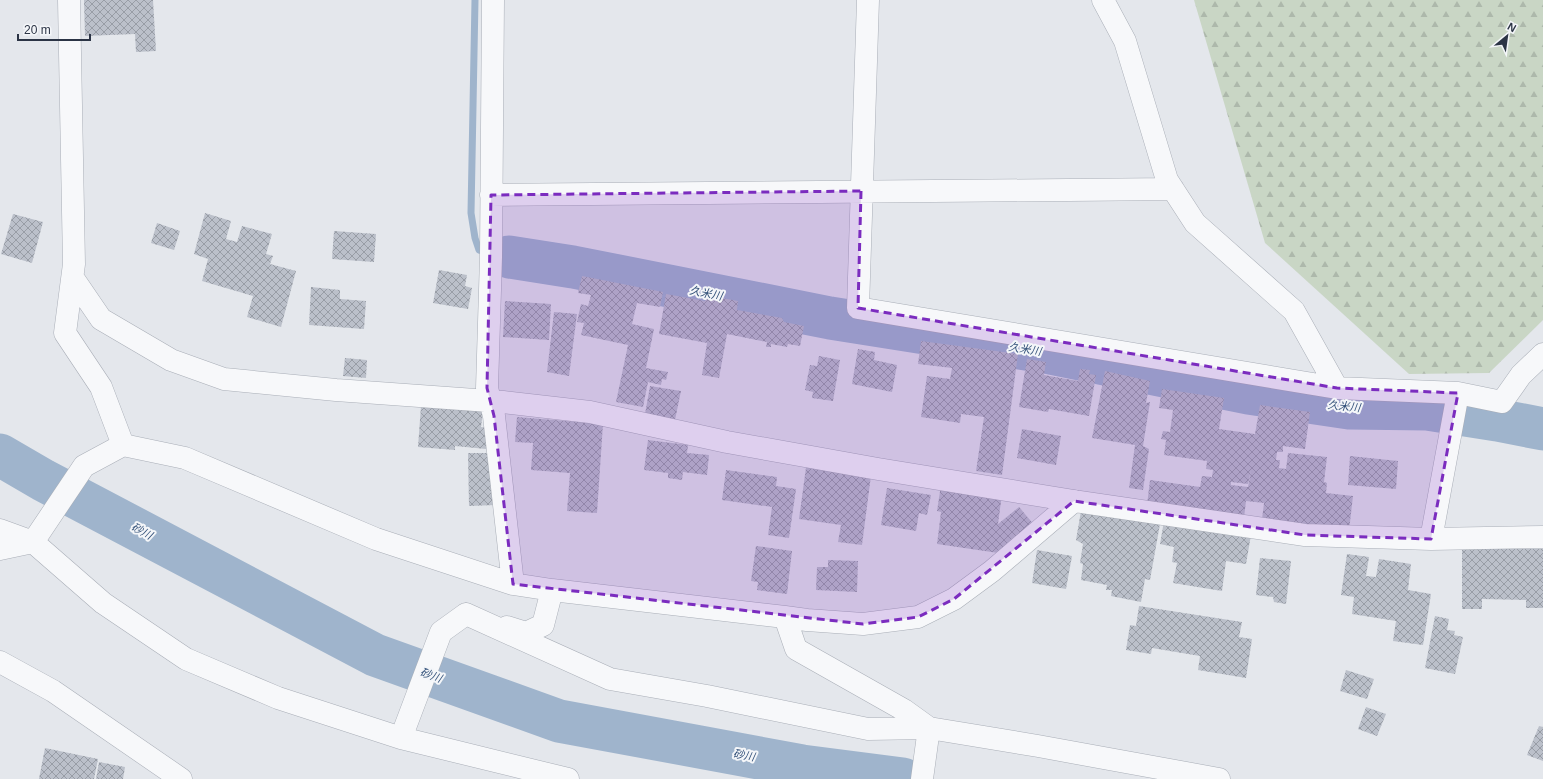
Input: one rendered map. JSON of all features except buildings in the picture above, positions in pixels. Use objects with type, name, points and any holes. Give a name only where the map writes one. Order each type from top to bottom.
[{"type":"street","points":[[69,0],[74,264],[65,333],[101,387],[123,445]]},
{"type":"street","points":[[493,0],[491,252],[487,388],[494,416],[513,584]]},
{"type":"street","points":[[868,0],[858,308],[1337,388],[1502,402],[1521,375],[1543,354]]},
{"type":"street","points":[[1104,0],[1125,41],[1167,180],[1172,189],[1195,223],[1294,311],[1337,388]]},
{"type":"street","points":[[491,194],[1172,189]]},
{"type":"street","points":[[73,278],[101,320],[171,360],[224,379],[336,390],[490,401],[590,412],[649,426],[825,460],[1074,501],[1305,535],[1431,539],[1543,537]]},
{"type":"street","points":[[1431,539],[1457,398]]},
{"type":"street","points":[[0,549],[39,534],[84,466],[123,445],[185,458],[376,539],[513,584],[552,590],[807,620],[863,624],[918,617],[954,599],[992,571],[1074,501]]},
{"type":"street","points":[[0,530],[39,534],[103,603],[186,659],[278,698],[401,738],[568,779]]},
{"type":"street","points":[[466,614],[526,633],[543,624],[552,590]]},
{"type":"street","points":[[401,738],[441,632],[466,614]]},
{"type":"street","points":[[466,614],[610,680],[707,696],[868,729],[929,728],[1219,779]]},
{"type":"street","points":[[785,617],[796,649],[904,710],[929,728]]},
{"type":"street","points":[[0,662],[53,691],[170,775]]},
{"type":"street","points":[[922,779],[929,728]]},
{"type":"highlighted area","points":[[861,191],[858,308],[1337,388],[1458,393],[1431,539],[1305,535],[1074,501],[954,599],[918,617],[863,624],[513,584],[494,416],[487,388],[491,195]]},
{"type":"green space","points":[[1194,0],[1543,0],[1543,320],[1489,373],[1409,374],[1265,243]]},
{"type":"waterway","points":[[475,0],[471,213],[475,238],[479,250],[509,257]]},
{"type":"waterway","name":"久米川","points":[[509,257],[573,267],[830,318],[1045,352],[1248,393],[1349,408],[1427,409],[1543,429]]},
{"type":"waterway","name":"砂川","points":[[0,455],[43,480],[375,655],[559,721],[802,766],[903,779]]}]
